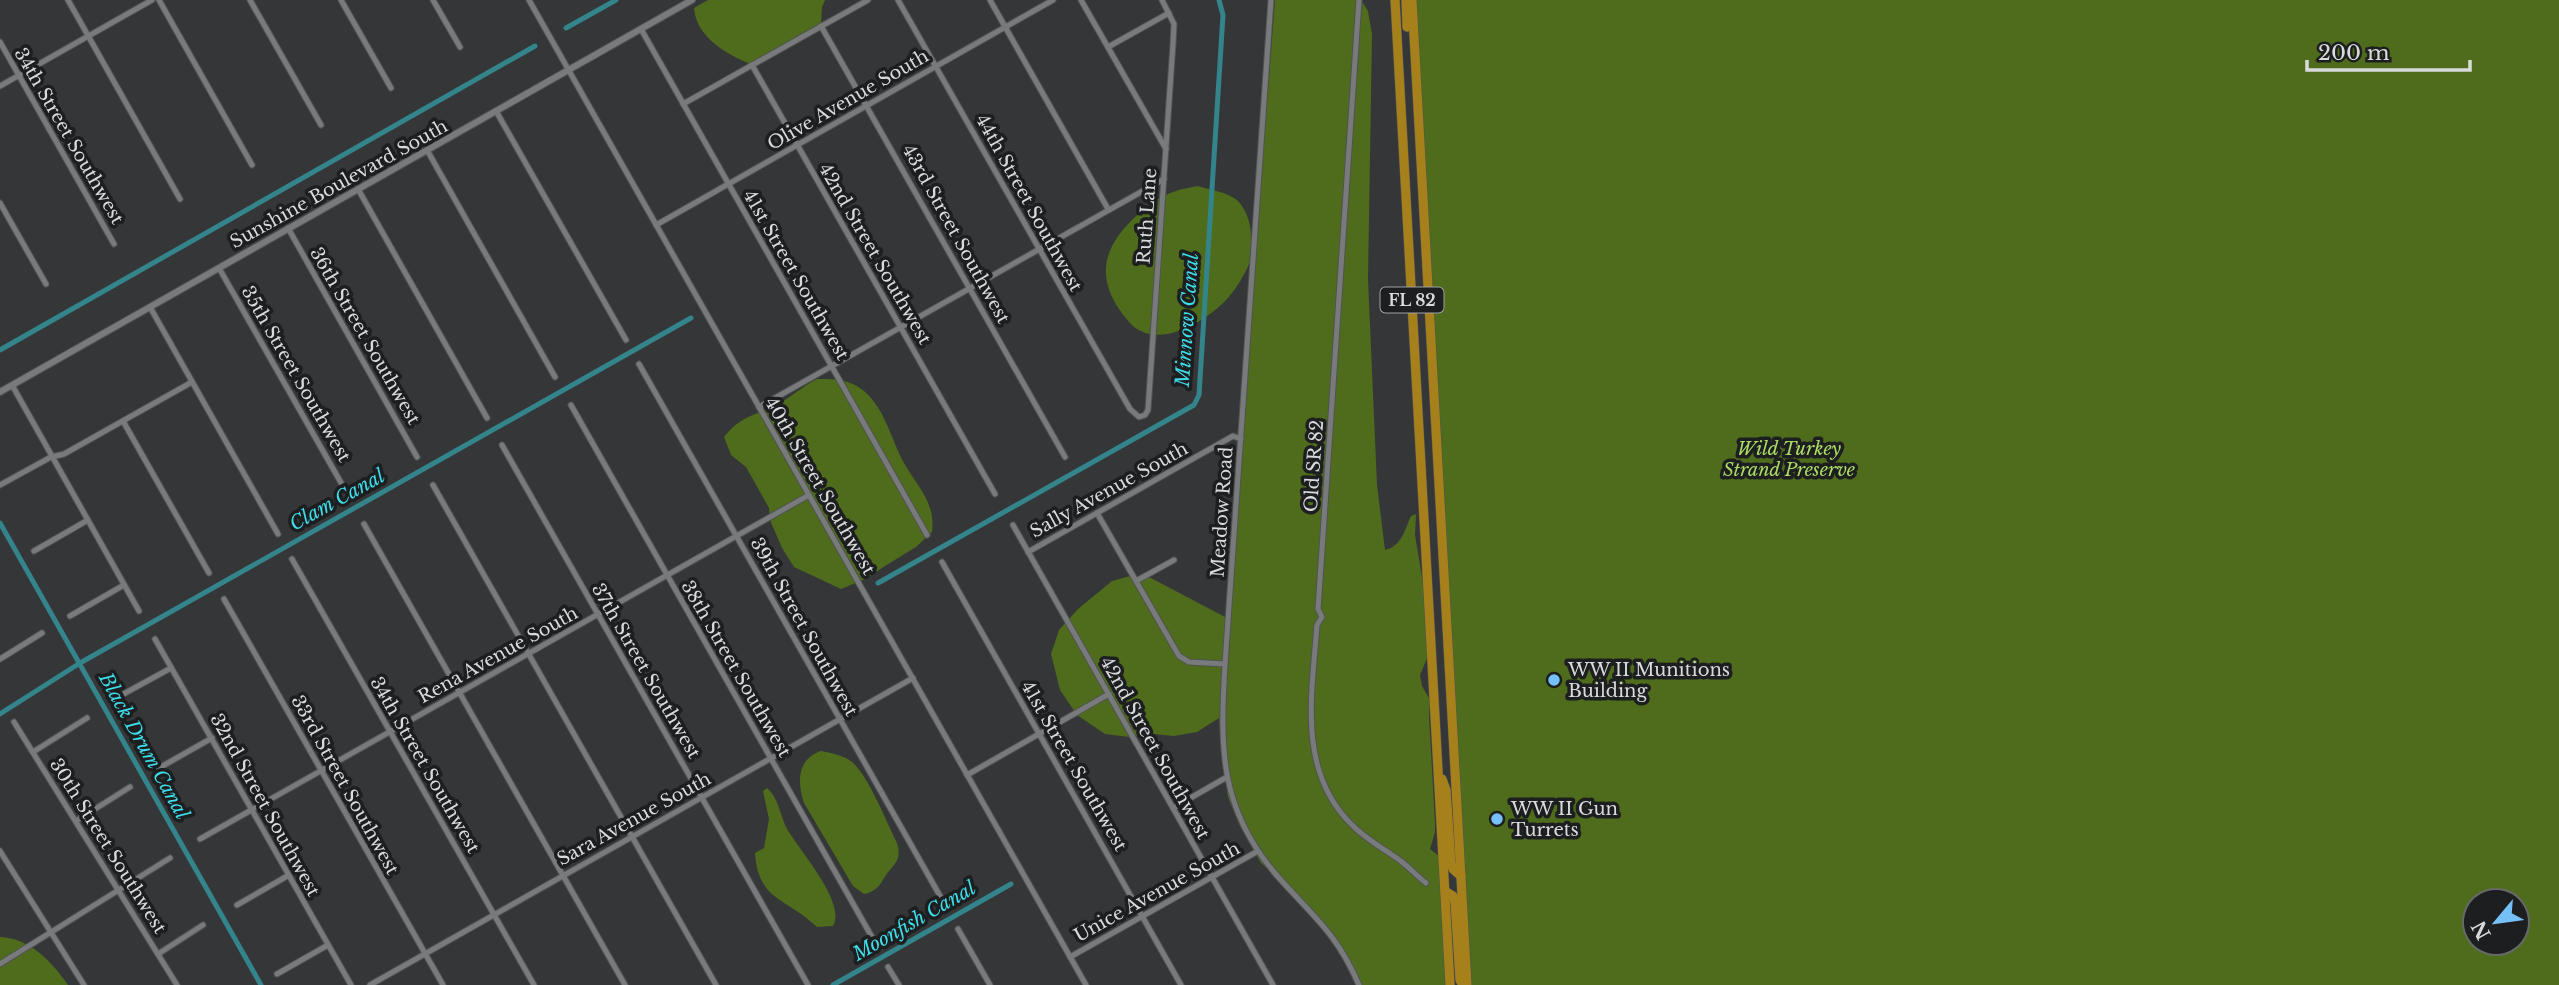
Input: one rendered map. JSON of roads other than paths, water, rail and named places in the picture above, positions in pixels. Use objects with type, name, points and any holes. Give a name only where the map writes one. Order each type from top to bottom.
[{"type":"highway","name":"FL 82","points":[[1395,0],[1450,985]]},
{"type":"highway","points":[[1406,0],[1410,81],[1416,94]]},
{"type":"highway","name":"FL 82","points":[[1412,0],[1465,985]]},
{"type":"highway","points":[[1438,764],[1446,790],[1451,863],[1461,876]]},
{"type":"highway","points":[[1445,891],[1455,902],[1460,980],[1465,985]]},
{"type":"street","points":[[68,0],[180,199]]},
{"type":"street","points":[[0,86],[152,0]]},
{"type":"street","points":[[159,0],[253,165]]},
{"type":"street","points":[[250,0],[321,125]]},
{"type":"street","points":[[341,0],[391,88]]},
{"type":"street","points":[[433,0],[460,47]]},
{"type":"street","name":"40th Street Southwest","points":[[529,0],[1086,985]]},
{"type":"street","name":"Sunshine Boulevard South","points":[[0,392],[692,0]]},
{"type":"street","points":[[683,104],[868,0]]},
{"type":"street","name":"44th Street Southwest","points":[[898,0],[1130,409],[1139,417]]},
{"type":"street","points":[[990,0],[1108,209]]},
{"type":"street","name":"Olive Avenue South","points":[[656,225],[1053,0]]},
{"type":"street","points":[[1081,0],[1166,149]]},
{"type":"street","points":[[1108,47],[1169,13],[1161,0]]},
{"type":"street","name":"Meadow Road","points":[[1271,0],[1221,734],[1227,778],[1237,810],[1258,851],[1279,879],[1331,933],[1347,957],[1359,985]]},
{"type":"street","name":"Old SR 82","points":[[1359,0],[1318,609],[1322,617],[1317,625],[1311,741],[1315,763],[1324,785],[1341,814],[1363,835],[1426,883]]},
{"type":"street","name":"Ruth Lane","points":[[1139,417],[1145,415],[1148,410],[1174,34],[1174,24],[1169,13]]},
{"type":"street","name":"43rd Street Southwest","points":[[821,26],[1065,457]]},
{"type":"street","name":"41st Street Southwest","points":[[641,29],[927,535]]},
{"type":"street","name":"34th Street Southwest","points":[[0,42],[114,244]]},
{"type":"street","name":"42nd Street Southwest","points":[[752,65],[995,494]]},
{"type":"street","points":[[496,111],[626,340]]},
{"type":"street","points":[[427,150],[555,377]]},
{"type":"street","points":[[759,407],[1164,179]]},
{"type":"street","points":[[358,189],[487,418]]},
{"type":"street","points":[[0,203],[46,284]]},
{"type":"street","name":"36th Street Southwest","points":[[288,228],[417,457]]},
{"type":"street","name":"35th Street Southwest","points":[[219,268],[348,495]]},
{"type":"street","points":[[150,307],[278,534]]},
{"type":"street","name":"39th Street Southwest","points":[[639,364],[944,903]]},
{"type":"street","points":[[0,485],[51,457],[64,454],[192,382]]},
{"type":"street","points":[[12,385],[139,611]]},
{"type":"street","name":"38th Street Southwest","points":[[571,405],[877,946]]},
{"type":"street","points":[[123,421],[209,573]]},
{"type":"street","name":"Sally Avenue South","points":[[1028,551],[1233,436],[1241,439]]},
{"type":"street","name":"37th Street Southwest","points":[[502,444],[808,985]]},
{"type":"street","points":[[433,485],[716,985]]},
{"type":"street","name":"Rena Avenue South","points":[[200,839],[809,495]]},
{"type":"street","points":[[1097,513],[1178,656],[1189,662],[1225,664]]},
{"type":"street","points":[[34,551],[88,520]]},
{"type":"street","points":[[364,524],[625,985]]},
{"type":"street","name":"42nd Street Southwest","points":[[1013,525],[1273,985]]},
{"type":"street","name":"34th Street Southwest","points":[[292,559],[534,985]]},
{"type":"street","points":[[1136,582],[1174,561]]},
{"type":"street","name":"41st Street Southwest","points":[[942,562],[1181,985]]},
{"type":"street","points":[[70,616],[124,585]]},
{"type":"street","name":"33rd Street Southwest","points":[[224,599],[443,985]]},
{"type":"street","points":[[0,659],[42,633]]},
{"type":"street","name":"32nd Street Southwest","points":[[155,639],[351,985]]},
{"type":"street","points":[[118,697],[172,668]]},
{"type":"street","name":"Sara Avenue South","points":[[370,985],[913,678]]},
{"type":"street","points":[[967,775],[1109,694]]},
{"type":"street","points":[[33,752],[87,718]]},
{"type":"street","name":"30th Street Southwest","points":[[14,722],[177,985]]},
{"type":"street","points":[[159,768],[212,738]]},
{"type":"street","points":[[1173,807],[1227,778]]},
{"type":"street","points":[[76,821],[130,787]]},
{"type":"street","points":[[0,851],[84,985]]},
{"type":"street","name":"Unice Avenue South","points":[[1070,957],[1258,851]]},
{"type":"street","points":[[0,964],[170,858]]},
{"type":"street","points":[[237,905],[289,875]]},
{"type":"street","points":[[158,954],[203,925]]},
{"type":"street","points":[[958,929],[990,985]]},
{"type":"street","points":[[277,974],[328,945]]},
{"type":"street","points":[[888,967],[899,985]]},
{"type":"waterway","points":[[566,28],[616,0]]},
{"type":"waterway","name":"Minnow Canal","points":[[878,583],[1194,405],[1199,395],[1223,15],[1219,0]]},
{"type":"waterway","points":[[0,350],[535,46]]},
{"type":"waterway","name":"Clam Canal","points":[[0,714],[80,663],[691,318]]},
{"type":"waterway","name":"Black Drum Canal","points":[[0,523],[261,985]]},
{"type":"waterway","name":"Moonfish Canal","points":[[833,985],[1011,884]]},
{"type":"place","name":"WW II Munitions Building","points":[[1554,680]]},
{"type":"place","name":"WW II Gun Turrets","points":[[1497,819]]},
{"type":"park label","name":"Wild Turkey Strand Preserve","points":[[1789,459]]}]
